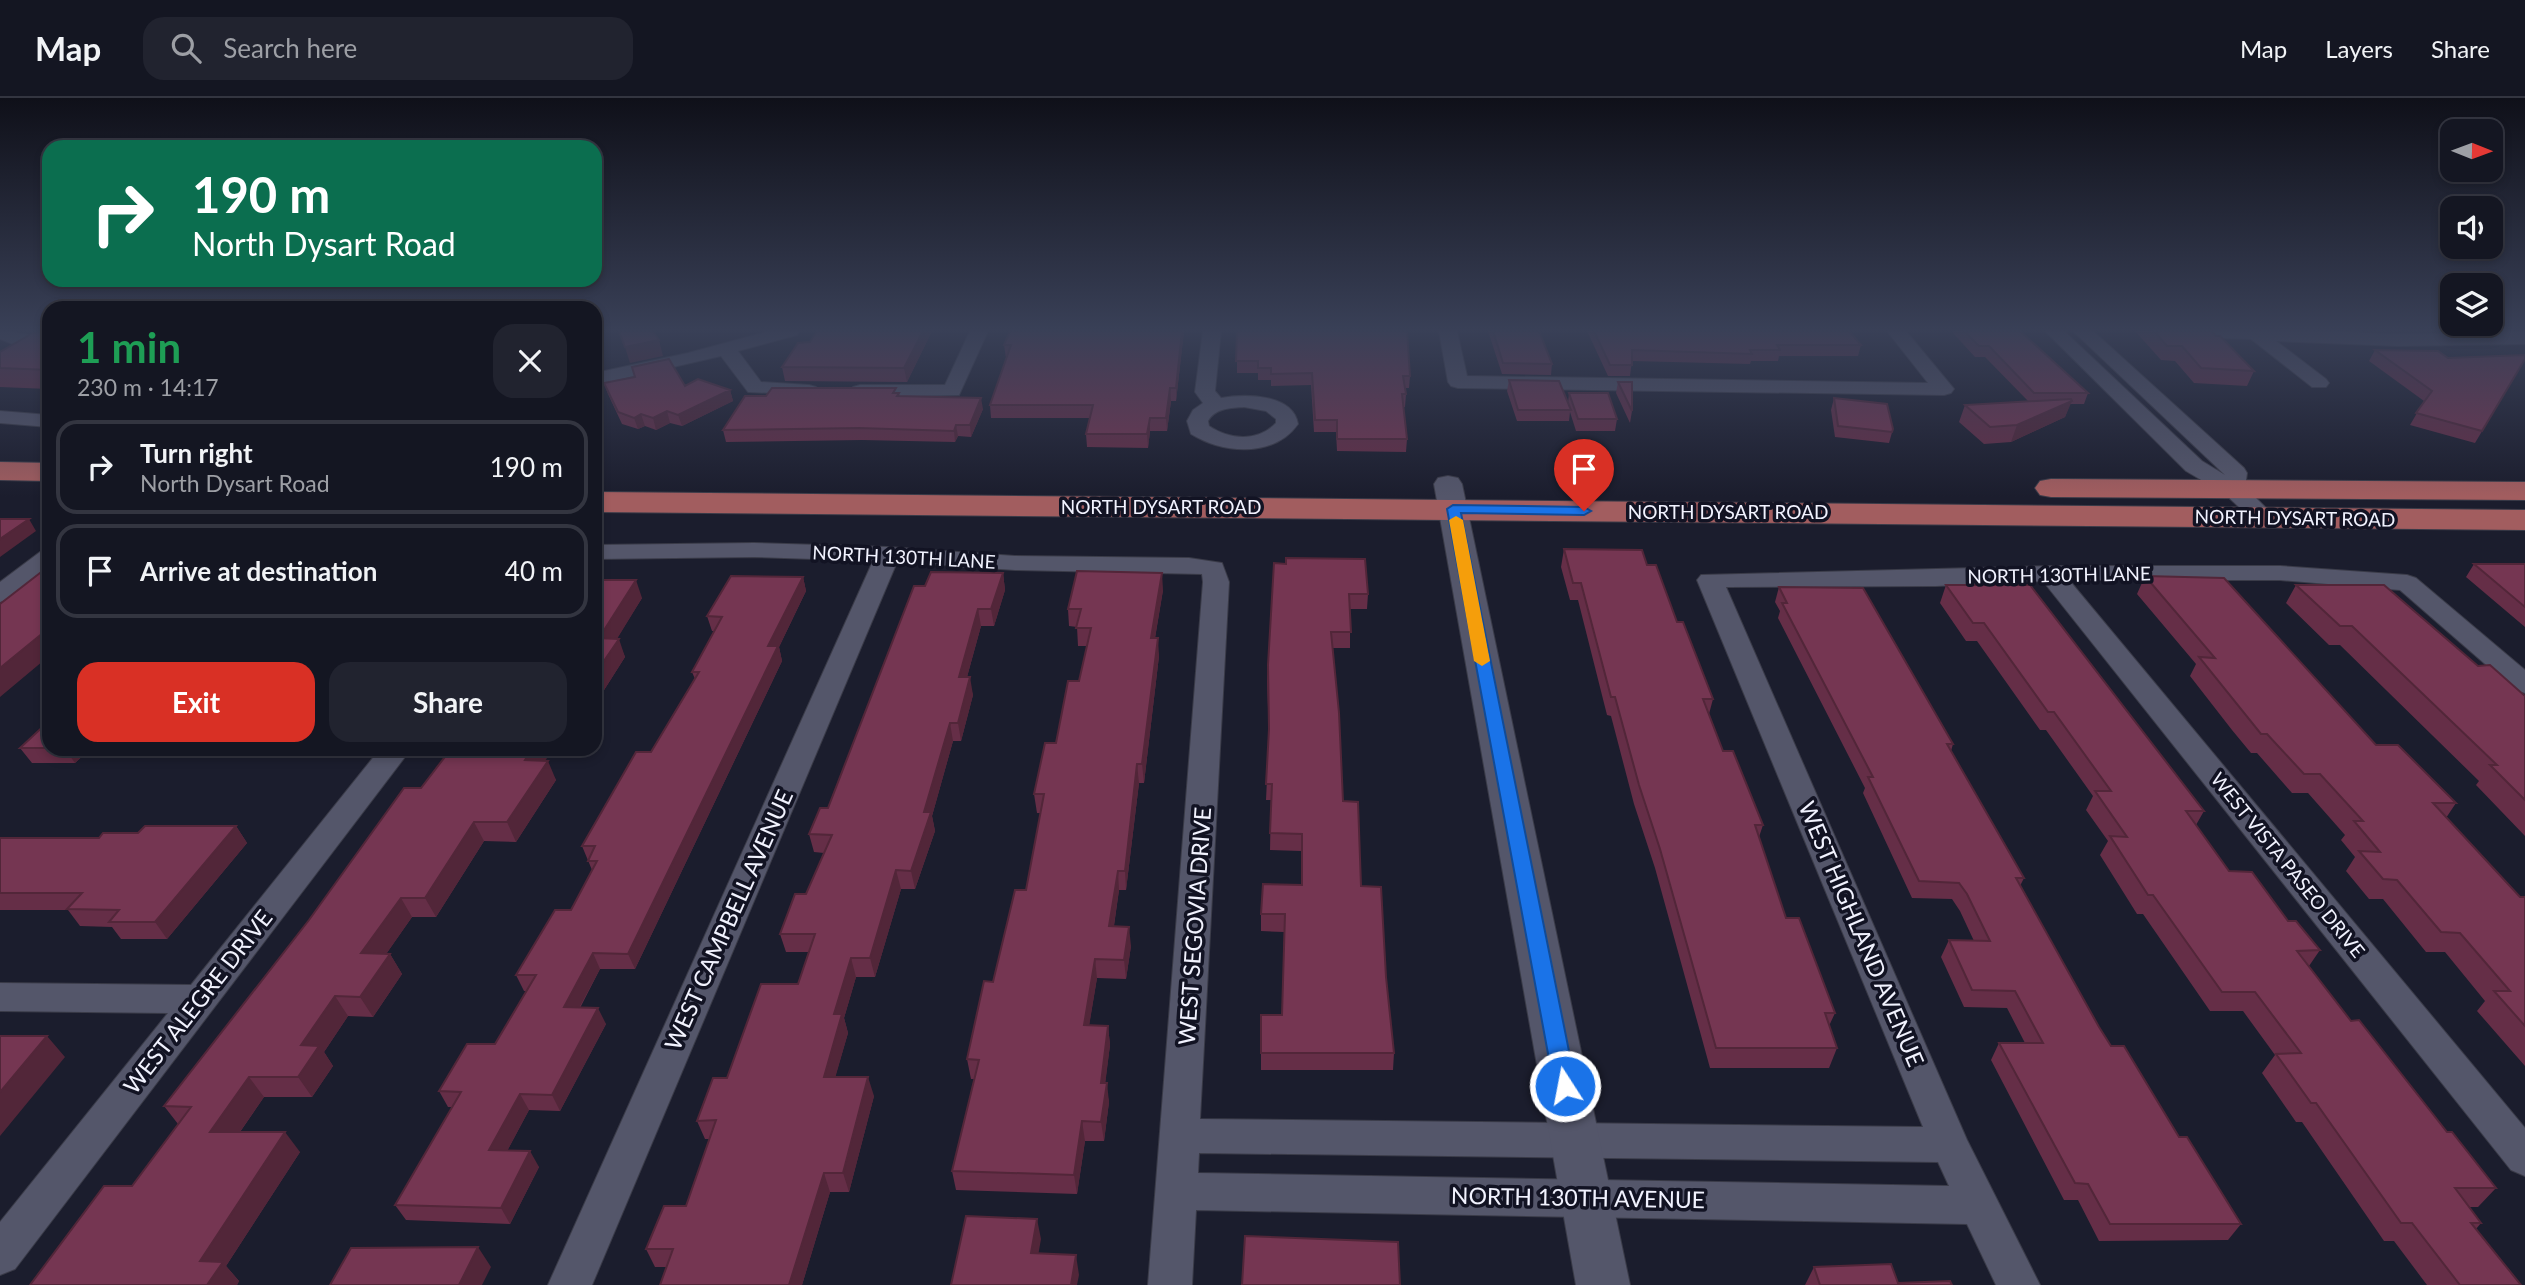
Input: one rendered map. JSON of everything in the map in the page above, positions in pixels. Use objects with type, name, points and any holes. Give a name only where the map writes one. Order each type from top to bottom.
[{"type":"main road","points":[[0,471],[42,472]]},
{"type":"main road","name":"NORTH DYSART ROAD","points":[[602,476],[2263,517],[2525,520]]},
{"type":"main road","name":"NORTH DYSART ROAD","points":[[602,502],[2233,489],[2525,491]]},
{"type":"main road","points":[[0,497],[42,498]]},
{"type":"street","points":[[753,386],[762,390],[952,391],[954,386]]},
{"type":"street","points":[[1206,386],[1205,392],[1216,405]]},
{"type":"street","points":[[1763,386],[1944,389],[1942,386]]},
{"type":"street","points":[[2111,386],[2194,466],[2233,489],[2263,517]]},
{"type":"street","points":[[2142,386],[2236,473],[2233,489]]},
{"type":"street","points":[[0,417],[42,420]]},
{"type":"street","points":[[1451,497],[1603,1285]]},
{"type":"street","name":"NORTH 130TH LANE","points":[[602,552],[754,550],[888,554],[1015,563],[1189,565],[1213,568]]},
{"type":"street","name":"WEST CAMPBELL AVENUE","points":[[570,1285],[888,554]]},
{"type":"street","points":[[0,594],[42,562]]},
{"type":"street","name":"WEST SEGOVIA DRIVE","points":[[1170,1285],[1216,582],[1213,568]]},
{"type":"street","name":"NORTH 130TH LANE","points":[[1710,580],[1936,578],[2050,573],[2280,573],[2407,583],[2525,684]]},
{"type":"street","name":"WEST VISTA PASEO DRIVE","points":[[2050,573],[2525,1158]]},
{"type":"street","name":"WEST HIGHLAND AVENUE","points":[[1710,580],[1950,1145],[2018,1285]]},
{"type":"street","name":"WEST ALEGRE DRIVE","points":[[0,1255],[391,756]]},
{"type":"street","points":[[0,997],[201,999]]},
{"type":"street","points":[[1181,1136],[1950,1145]]},
{"type":"street","name":"NORTH 130TH AVENUE","points":[[1177,1191],[1979,1205]]},
{"type":"building","points":[[606,386],[720,386],[730,390],[678,415],[667,411],[653,418],[641,414],[634,418],[618,412]]},
{"type":"building","points":[[997,386],[1176,386],[1170,388],[1166,418],[1150,418],[1147,434],[1086,434],[1093,405],[990,405]]},
{"type":"building","points":[[1313,386],[1405,386],[1406,394],[1402,394],[1407,439],[1337,439],[1337,420],[1315,420]]},
{"type":"building","points":[[1511,386],[1561,386],[1571,410],[1518,410]]},
{"type":"building","points":[[1620,386],[1632,386],[1632,411]]},
{"type":"building","points":[[2028,386],[2081,386],[2088,393],[2034,393]]},
{"type":"building","points":[[2426,386],[2509,386],[2482,431],[2416,413],[2432,391]]},
{"type":"building","points":[[772,388],[896,388],[893,393],[899,393],[897,396],[981,398],[970,425],[956,425],[954,431],[859,428],[723,430],[745,396],[766,396]]},
{"type":"building","points":[[1569,393],[1608,393],[1617,419],[1578,419]]},
{"type":"building","points":[[1834,398],[1887,404],[1892,432],[1838,426]]},
{"type":"building","points":[[2072,401],[2017,425],[1990,427],[1965,405]]},
{"type":"building","points":[[0,519],[29,519],[0,539]]},
{"type":"building","points":[[1564,549],[1642,550],[1647,565],[1656,565],[1677,622],[1683,622],[1713,699],[1703,699],[1723,751],[1733,751],[1763,825],[1755,825],[1786,918],[1799,918],[1835,1013],[1825,1013],[1837,1048],[1716,1048],[1615,697],[1611,697],[1581,583],[1573,583]]},
{"type":"building","points":[[1286,558],[1365,559],[1368,594],[1349,594],[1351,632],[1331,632],[1339,713],[1343,801],[1358,802],[1361,886],[1381,887],[1394,1053],[1261,1053],[1261,1015],[1282,1015],[1285,914],[1261,914],[1263,884],[1302,885],[1302,834],[1270,833],[1272,784],[1266,784],[1268,665],[1274,563],[1286,564]]},
{"type":"building","points":[[2474,564],[2525,564],[2525,607]]},
{"type":"building","points":[[42,571],[42,634],[0,668],[0,604]]},
{"type":"building","points":[[1077,571],[1162,573],[1151,638],[1158,638],[1142,764],[1137,764],[1125,871],[1118,871],[1109,926],[1129,927],[1124,960],[1095,959],[1084,1025],[1108,1026],[1101,1083],[1107,1083],[1101,1122],[1082,1121],[1074,1175],[952,1171],[979,1060],[967,1059],[984,981],[993,982],[1015,890],[1026,890],[1044,794],[1034,794],[1045,743],[1056,743],[1068,681],[1079,681],[1091,628],[1076,628],[1081,609],[1068,609]]},
{"type":"building","points":[[931,572],[1003,573],[991,609],[978,609],[959,677],[970,677],[958,723],[950,723],[924,812],[931,812],[911,871],[896,870],[870,958],[851,958],[834,1014],[842,1014],[824,1077],[868,1077],[843,1173],[824,1173],[789,1285],[660,1285],[673,1249],[646,1249],[664,1206],[686,1206],[716,1120],[697,1121],[713,1078],[727,1078],[761,984],[798,984],[815,934],[780,934],[795,894],[806,894],[832,835],[809,834],[820,808],[828,808],[914,586],[925,586]]},
{"type":"building","points":[[731,576],[803,577],[768,646],[778,646],[628,954],[593,953],[564,1007],[598,1008],[552,1095],[520,1094],[489,1150],[530,1151],[501,1208],[395,1205],[461,1092],[439,1091],[467,1044],[495,1044],[536,975],[516,975],[555,910],[571,910],[597,861],[588,861],[595,846],[582,846],[636,752],[651,752],[699,672],[692,672],[722,617],[707,616]]},
{"type":"building","points":[[2145,576],[2224,578],[2376,745],[2398,745],[2456,803],[2433,803],[2520,897],[2525,897],[2525,1026],[2494,991],[2510,991],[2460,933],[2441,932],[2397,880],[2383,879],[2359,851],[2380,852],[2354,821],[2363,821],[2320,774],[2304,774],[2267,734],[2261,734],[2199,657],[2215,658]]},
{"type":"building","points":[[602,580],[636,580],[602,633]]},
{"type":"building","points":[[1946,585],[2030,585],[2204,811],[2186,811],[2229,871],[2252,872],[2288,921],[2296,921],[2320,950],[2297,951],[2351,1021],[2359,1020],[2447,1132],[2452,1132],[2496,1188],[2455,1188],[2481,1223],[2471,1223],[2521,1285],[2460,1285],[2412,1223],[2401,1223],[2316,1103],[2311,1103],[2276,1054],[2301,1053],[2255,992],[2222,992],[2153,895],[2148,895],[2110,836],[2127,837],[2095,791],[2111,791],[2054,712],[2048,712],[1984,623],[1973,623]]},
{"type":"building","points":[[2296,585],[2384,585],[2478,666],[2490,665],[2525,696],[2525,800],[2490,765],[2497,765],[2352,626],[2340,626]]},
{"type":"building","points":[[1779,587],[1863,588],[1953,744],[1947,744],[2024,878],[2016,878],[2099,1027],[2111,1046],[2124,1046],[2179,1137],[2187,1137],[2241,1224],[2110,1224],[2088,1184],[2075,1183],[1999,1043],[2043,1043],[2015,991],[1972,990],[1949,940],[1990,941],[1959,883],[1919,881],[1868,777],[1873,777],[1782,603],[1787,603]]},
{"type":"building","points":[[602,638],[619,639],[602,664]]},
{"type":"building","points":[[42,728],[42,748],[20,748]]},
{"type":"building","points":[[446,756],[528,756],[525,760],[548,761],[507,822],[474,822],[425,898],[401,898],[361,953],[390,954],[360,997],[335,996],[301,1045],[319,1046],[298,1077],[249,1077],[210,1132],[285,1132],[200,1261],[223,1262],[207,1285],[30,1285],[104,1186],[132,1186],[191,1107],[164,1106],[309,920],[404,788],[421,788]]},
{"type":"building","points":[[145,826],[236,826],[155,922],[109,922],[119,910],[67,909],[82,893],[0,893],[0,838],[99,838],[103,833],[138,833]]},
{"type":"building","points":[[0,1036],[47,1036],[0,1092]]},
{"type":"building","points":[[966,1216],[1037,1219],[1031,1253],[1076,1255],[1071,1285],[951,1285]]},
{"type":"building","points":[[1245,1236],[1398,1242],[1400,1285],[1242,1285]]},
{"type":"building","points":[[478,1247],[459,1285],[330,1285],[351,1248]]},
{"type":"building","points":[[1891,1264],[1898,1283],[1950,1281],[1952,1285],[1820,1285],[1814,1267]]},
{"type":"slow traffic","points":[[1456,520],[1482,661]]},
{"type":"route","points":[[1565,1086],[1453,509],[1584,511]]}]
